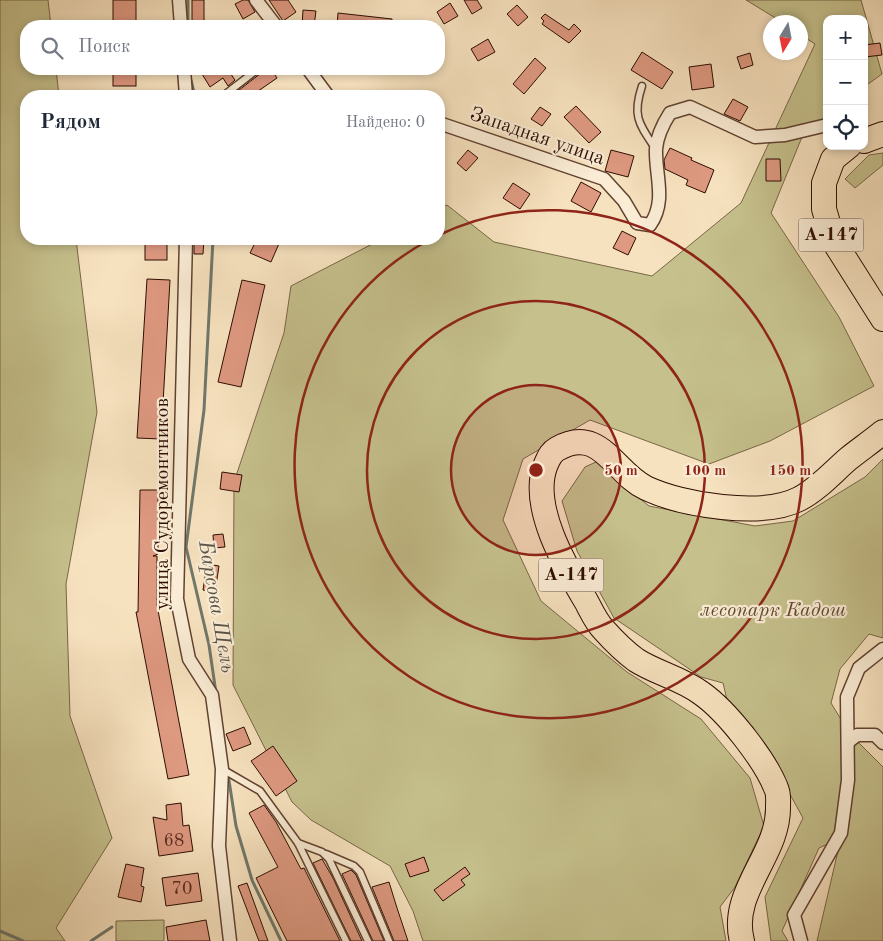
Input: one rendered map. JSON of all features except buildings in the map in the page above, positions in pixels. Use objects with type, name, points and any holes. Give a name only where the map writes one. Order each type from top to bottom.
[{"type":"highway","points":[[868,140],[883,134]]},
{"type":"highway","name":"А-147","points":[[844,150],[833,159],[824,183],[824,210],[833,240],[883,319]]},
{"type":"highway","name":"А-147","points":[[742,941],[739,929],[740,914],[752,881],[775,834],[778,816],[778,791],[763,763],[736,727],[703,693],[673,676],[636,660],[602,628],[574,581],[554,542],[541,500],[542,472],[551,452],[566,444],[582,441],[603,451],[643,487],[664,495],[727,508],[760,509],[798,500],[883,432]]},
{"type":"street","points":[[179,0],[181,20]]},
{"type":"street","points":[[256,0],[271,20]]},
{"type":"street","points":[[184,75],[186,90]]},
{"type":"street","points":[[312,75],[324,90]]},
{"type":"street","name":"Западная улица","points":[[445,125],[604,179],[624,201],[637,223],[650,225],[657,214],[660,183],[656,149],[660,130],[670,113],[690,107],[755,137],[785,135],[823,126]]},
{"type":"street","name":"улица Судоремонтников","points":[[186,245],[177,599],[189,659],[212,695],[222,769],[219,846],[230,941]]},
{"type":"street","points":[[801,941],[794,915],[841,833],[848,780],[847,697],[859,668],[883,649]]},
{"type":"street","points":[[848,742],[858,735],[875,735],[883,744]]},
{"type":"lane","points":[[231,90],[250,75]]},
{"type":"lane","points":[[642,86],[636,104],[638,123],[656,149]]},
{"type":"lane","points":[[222,769],[260,791],[298,843],[346,941]]},
{"type":"lane","points":[[298,843],[354,866],[360,872],[389,941]]},
{"type":"lane","points":[[322,852],[329,859],[368,941]]},
{"type":"green space","points":[[0,0],[48,0],[50,20],[20,20],[20,75],[57,75],[58,90],[20,90],[20,245],[77,245],[97,412],[66,584],[70,716],[112,838],[56,928],[65,941],[0,941]]},
{"type":"green space","points":[[746,0],[861,0],[865,15],[823,15],[823,120],[802,137],[771,213],[839,317],[874,386],[770,441],[709,464],[590,420],[523,459],[503,520],[541,601],[627,672],[701,719],[750,778],[764,826],[735,887],[720,907],[726,941],[423,941],[413,911],[390,866],[311,820],[292,802],[233,685],[234,482],[284,333],[291,286],[370,245],[445,245],[445,206],[447,205],[494,242],[652,276],[741,203],[815,44],[808,40],[808,15],[771,15]]},
{"type":"green space","points":[[868,25],[882,74],[868,84]]},
{"type":"green space","points":[[883,153],[883,165],[855,188],[845,179],[869,155]]},
{"type":"green space","name":"лесопарк Кадош","points":[[883,459],[883,638],[869,634],[840,669],[831,703],[850,734],[883,767],[883,941],[817,941],[841,838],[819,848],[782,931],[788,941],[771,941],[765,897],[803,818],[753,727],[728,704],[723,683],[701,677],[614,618],[577,551],[562,501],[585,467],[596,462],[649,506],[755,526],[793,521],[865,477]]},
{"type":"green space","points":[[164,920],[164,941],[116,941],[116,921]]},
{"type":"waterway","name":"Барсова Щель","points":[[188,0],[188,20]]},
{"type":"waterway","name":"Барсова Щель","points":[[191,80],[194,90]]},
{"type":"waterway","name":"Барсова Щель","points":[[213,245],[204,410],[186,547],[209,645],[216,693]]},
{"type":"waterway","name":"Барсова Щель","points":[[228,774],[236,826],[252,880],[281,941]]},
{"type":"waterway","points":[[91,941],[112,927]]},
{"type":"waterway","points":[[0,931],[23,941]]}]
